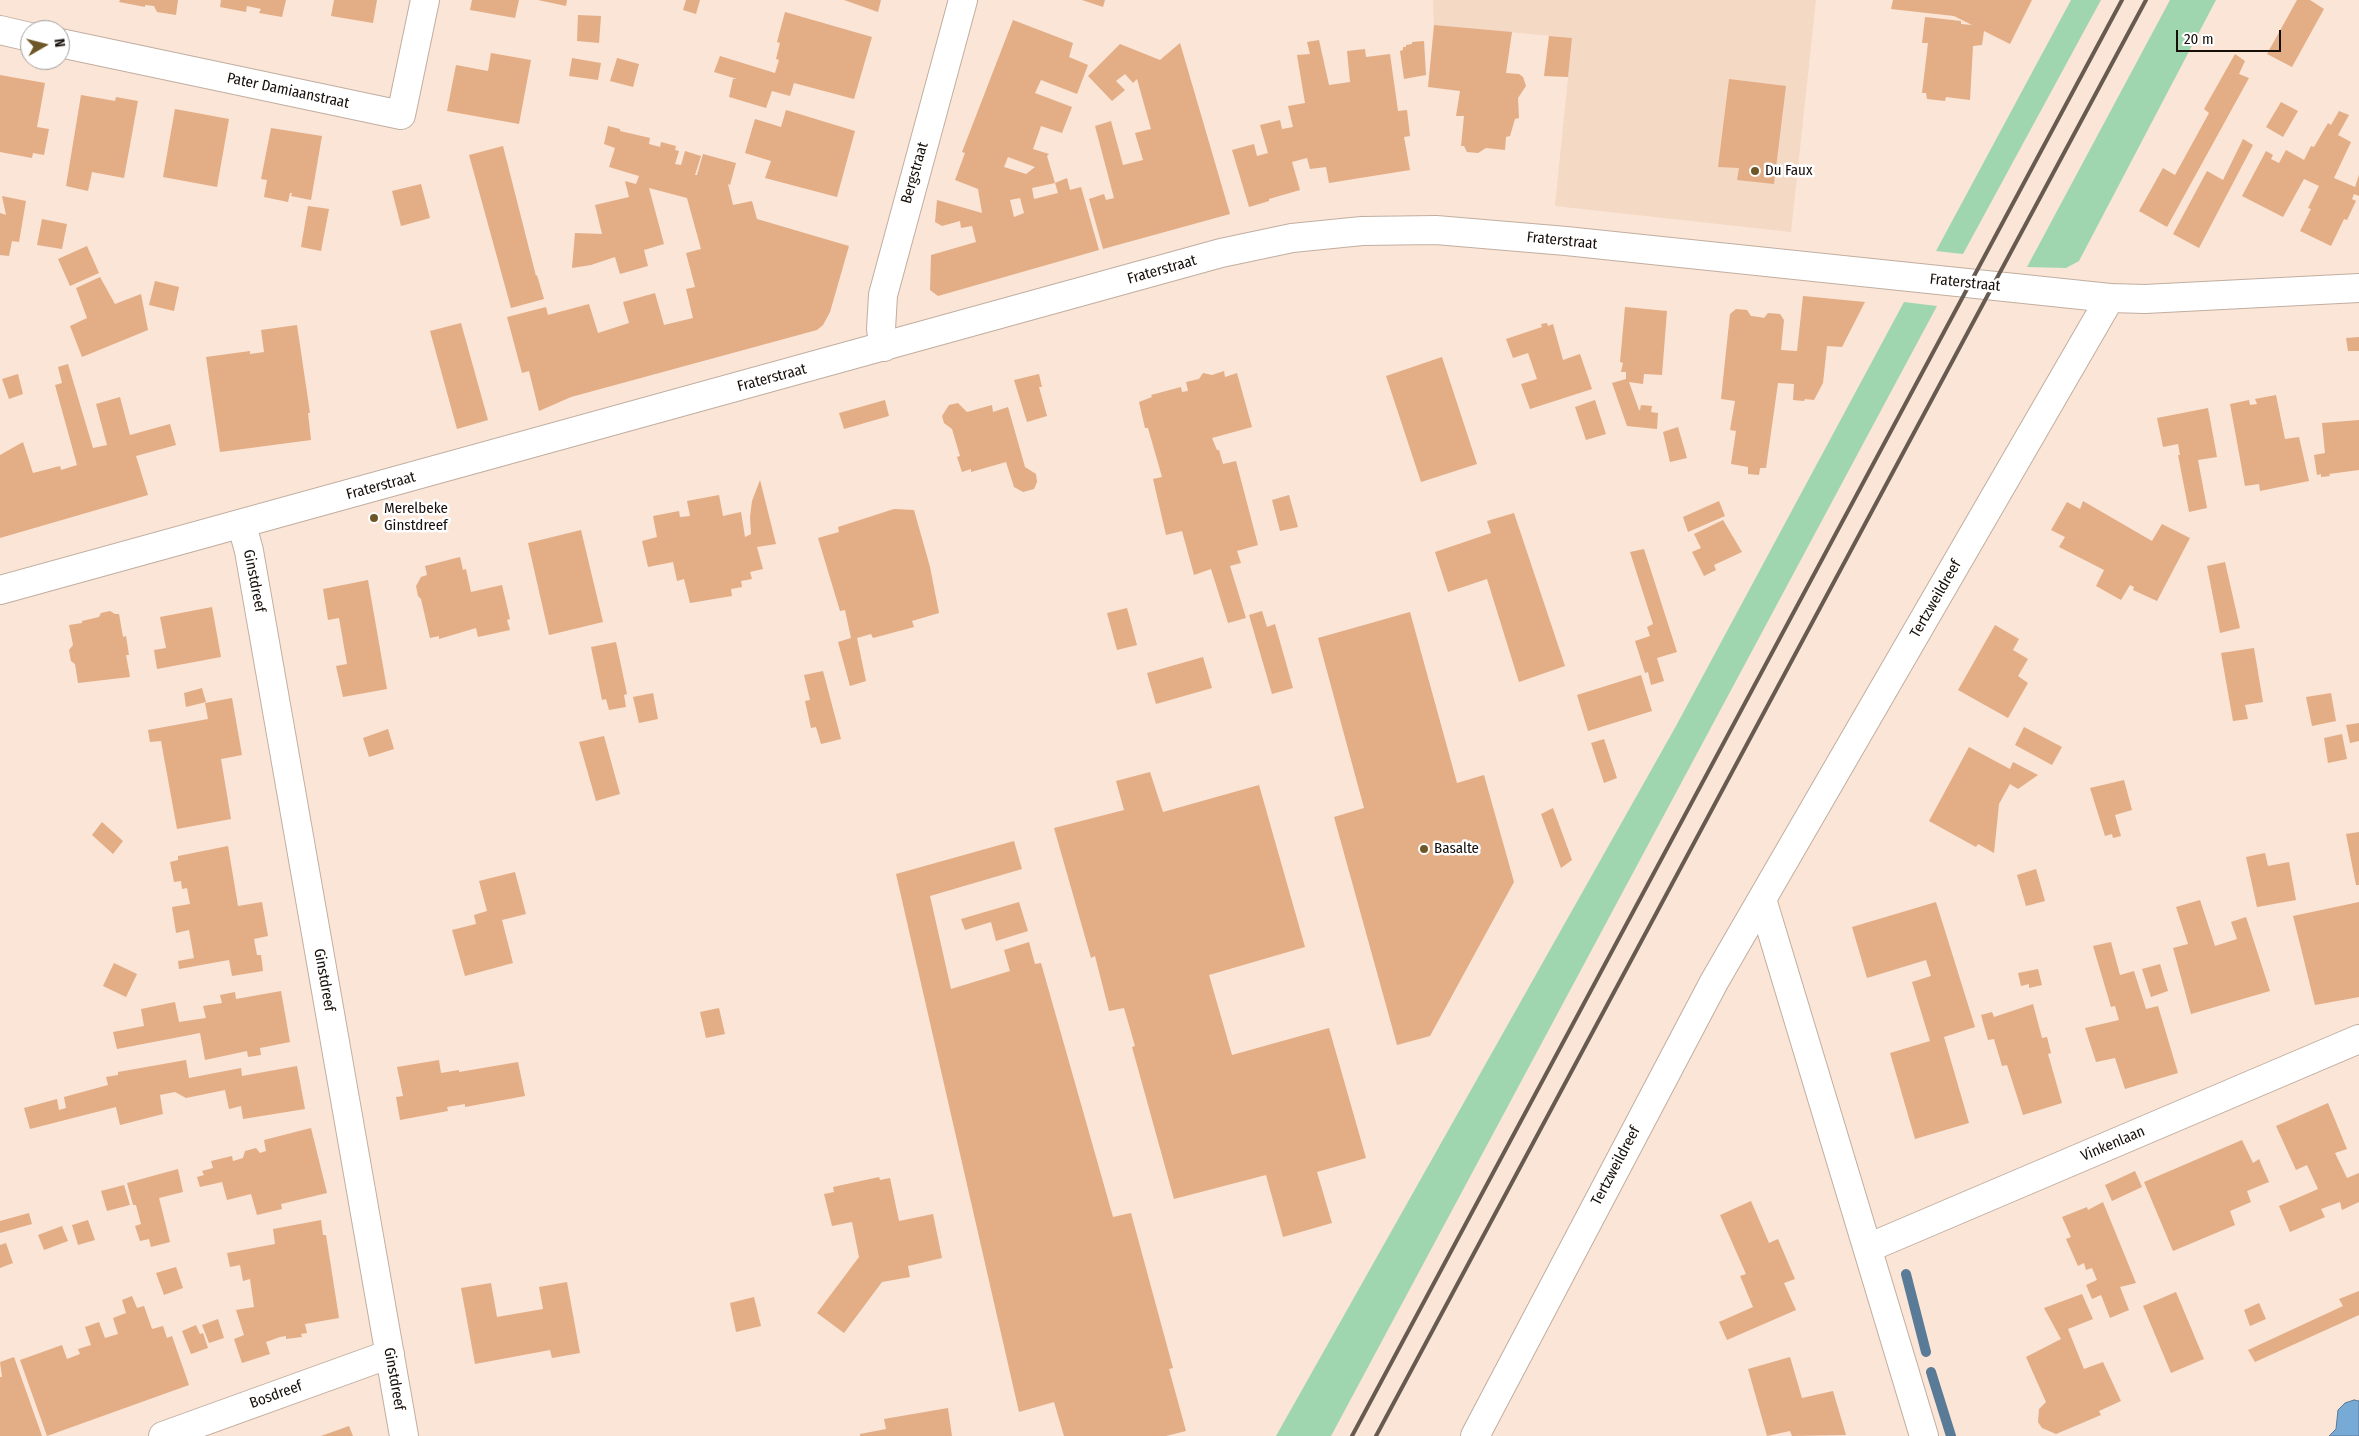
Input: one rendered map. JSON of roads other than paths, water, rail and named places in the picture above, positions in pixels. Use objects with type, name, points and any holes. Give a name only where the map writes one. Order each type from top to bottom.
[{"type":"street","name":"Pater Damiaanstraat","points":[[70,45],[401,115],[425,0]]},
{"type":"street","name":"Bergstraat","points":[[884,347],[881,329],[882,295],[963,0]]},
{"type":"street","points":[[0,30],[20,35]]},
{"type":"street","name":"Fraterstraat","points":[[0,590],[242,525],[1221,253],[1292,238],[1362,231],[1436,230],[1566,241],[2110,298],[2145,299],[2359,288]]},
{"type":"street","name":"Tertzweildreef","points":[[1474,1436],[1714,982],[2110,298]]},
{"type":"street","name":"Ginstdreef","points":[[242,525],[249,551],[404,1436]]},
{"type":"street","points":[[1762,899],[1924,1436]]},
{"type":"street","name":"Vinkenlaan","points":[[1868,1248],[2359,1039]]},
{"type":"street","name":"Bosdreef","points":[[163,1436],[390,1354]]},
{"type":"water","points":[[2354,1400],[2359,1401],[2359,1436],[2329,1436],[2336,1429],[2338,1410],[2345,1403]]},
{"type":"waterway","points":[[1906,1274],[1926,1352]]},
{"type":"waterway","points":[[1931,1372],[1951,1436]]},
{"type":"railway","points":[[1352,1436],[2122,0]]},
{"type":"railway","points":[[1376,1436],[2146,0]]},
{"type":"place","name":"Du Faux","points":[[1755,171]]},
{"type":"place","name":"Merelbeke Ginstdreef","points":[[374,518]]},
{"type":"place","name":"Basalte","points":[[1424,849]]}]
